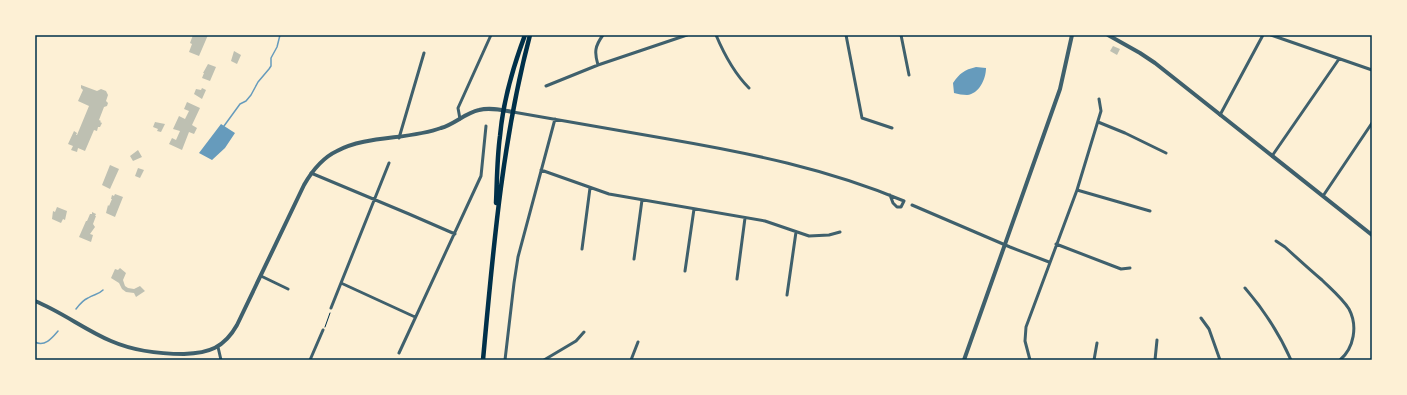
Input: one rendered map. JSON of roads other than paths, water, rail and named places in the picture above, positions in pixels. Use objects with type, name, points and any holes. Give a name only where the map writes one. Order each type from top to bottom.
[{"type":"main road","points":[[496,227],[498,154],[503,110],[525,35]]},
{"type":"main road","points":[[483,360],[496,227],[513,112],[530,35]]},
{"type":"street","points":[[460,119],[458,108],[491,35]]},
{"type":"street","points":[[598,65],[595,48],[603,35]]},
{"type":"street","points":[[546,86],[598,65],[687,35]]},
{"type":"street","points":[[716,35],[738,78],[748,88]]},
{"type":"street","points":[[846,35],[862,118],[892,128]]},
{"type":"street","points":[[901,35],[909,75]]},
{"type":"street","points":[[964,360],[1060,89],[1072,35]]},
{"type":"street","points":[[1108,35],[1146,57],[1372,235]]},
{"type":"street","points":[[1220,115],[1263,35]]},
{"type":"street","points":[[1271,35],[1372,70]]},
{"type":"street","points":[[399,138],[424,53]]},
{"type":"street","points":[[1272,156],[1339,59]]},
{"type":"street","points":[[1030,360],[1025,346],[1025,331],[1049,262],[1077,190],[1101,111],[1100,99]]},
{"type":"street","points":[[35,301],[111,341],[134,349],[162,353],[185,354],[200,353],[218,347],[234,332],[304,185],[326,158],[347,146],[357,143],[399,138],[442,128],[478,110],[486,109],[503,110],[772,158],[834,175],[890,195],[904,201],[903,205],[901,207],[897,207],[893,203],[890,195]]},
{"type":"street","points":[[505,360],[516,271],[526,226],[555,119]]},
{"type":"street","points":[[1098,122],[1166,153]]},
{"type":"street","points":[[1323,196],[1372,123]]},
{"type":"street","points":[[398,353],[482,176],[486,126]]},
{"type":"street","points":[[331,308],[389,163]]},
{"type":"street","points":[[541,170],[609,194],[770,223],[796,232],[815,236],[831,235],[840,232]]},
{"type":"street","points":[[312,174],[455,234]]},
{"type":"street","points":[[582,249],[590,188]]},
{"type":"street","points":[[1077,190],[1150,211]]},
{"type":"street","points":[[634,259],[642,200]]},
{"type":"street","points":[[912,205],[1049,262]]},
{"type":"street","points":[[685,271],[694,210]]},
{"type":"street","points":[[737,279],[745,218]]},
{"type":"street","points":[[787,295],[796,232]]},
{"type":"street","points":[[1276,241],[1338,295],[1349,309],[1353,320],[1354,332],[1348,351],[1340,360]]},
{"type":"street","points":[[1056,244],[1122,269],[1130,268]]},
{"type":"street","points":[[261,276],[288,289]]},
{"type":"street","points":[[341,283],[415,317]]},
{"type":"street","points":[[1245,288],[1263,309],[1282,341],[1291,360]]},
{"type":"street","points":[[1201,318],[1208,329],[1220,360]]},
{"type":"street","points":[[310,360],[323,330]]},
{"type":"street","points":[[544,360],[576,341],[584,332]]},
{"type":"street","points":[[1155,360],[1157,340]]},
{"type":"street","points":[[631,360],[638,342]]},
{"type":"street","points":[[1094,360],[1097,343]]},
{"type":"street","points":[[218,347],[221,360]]},
{"type":"water","points":[[976,67],[986,68],[985,77],[978,89],[967,95],[954,93],[953,83],[958,77],[968,69]]},
{"type":"water","points":[[221,124],[235,133],[225,148],[212,160],[199,153]]},
{"type":"waterway","points":[[224,126],[240,104],[246,101],[251,95],[258,82],[271,66],[271,58],[277,47],[280,35]]},
{"type":"waterway","points":[[76,309],[84,300],[103,290]]},
{"type":"waterway","points":[[35,342],[45,343],[58,331]]}]
